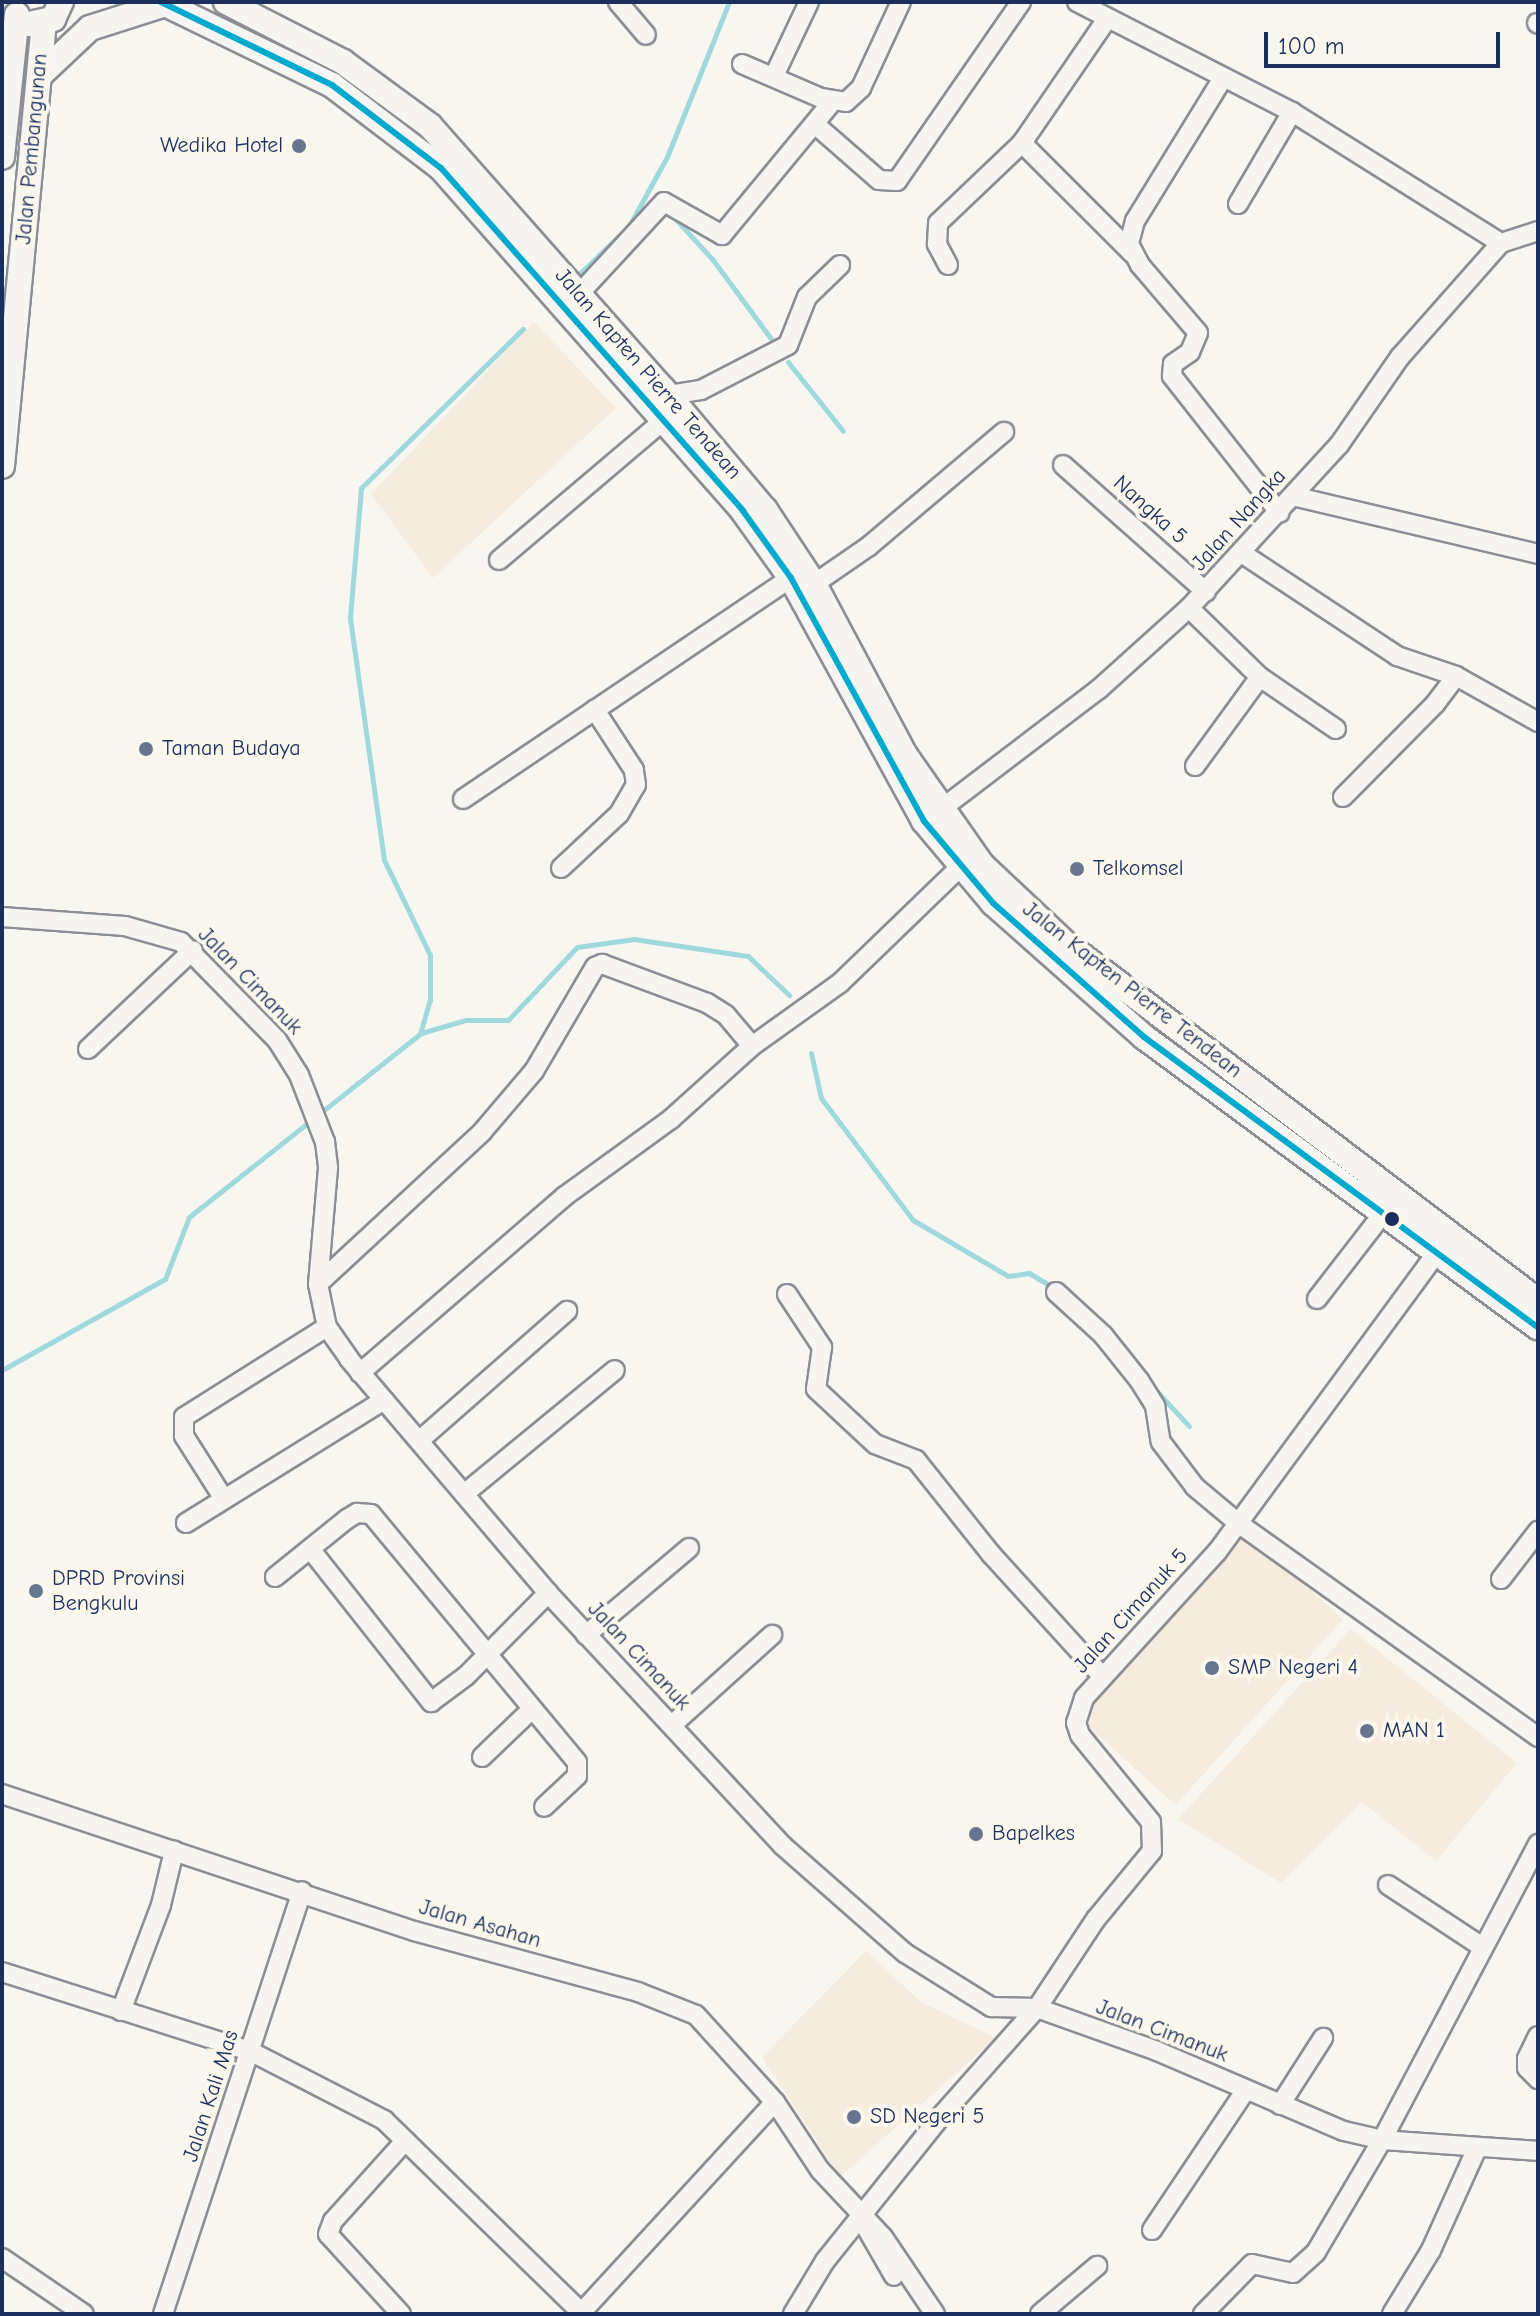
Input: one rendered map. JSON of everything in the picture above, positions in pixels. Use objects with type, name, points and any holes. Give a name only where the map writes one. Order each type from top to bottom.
[{"type":"main road","points":[[12,6],[29,24],[44,24],[59,12],[61,2]]},
{"type":"main road","name":"Jalan Kapten Pierre Tendean","points":[[226,2],[343,62],[406,105],[430,126],[579,294],[671,407]]},
{"type":"main road","points":[[39,76],[90,28],[163,3]]},
{"type":"main road","name":"Jalan Kapten Pierre Tendean","points":[[163,3],[332,85],[441,168],[671,407],[765,510],[898,778],[960,867],[1039,946],[1144,1037],[1382,1215],[1442,1246]]},
{"type":"main road","name":"Jalan Pembangunan","points":[[2,157],[12,6]]},
{"type":"main road","name":"Jalan Pembangunan","points":[[2,466],[44,24]]},
{"type":"main road","name":"Jalan Kapten Pierre Tendean","points":[[802,581],[940,810],[982,865],[1065,943],[1268,1096],[1442,1246]]},
{"type":"main road","points":[[1253,1117],[1268,1096]]},
{"type":"main road","points":[[1442,1246],[1538,1301]]},
{"type":"main road","points":[[1442,1246],[1538,1327]]},
{"type":"street","points":[[618,2],[646,35]]},
{"type":"street","points":[[774,76],[809,2]]},
{"type":"street","points":[[742,64],[832,102],[846,102],[861,88],[901,2]]},
{"type":"street","points":[[817,126],[879,180],[897,181],[1021,2]]},
{"type":"street","points":[[1077,2],[1292,112],[1501,243],[1538,231]]},
{"type":"street","points":[[948,265],[937,244],[938,223],[1022,143],[1107,19]]},
{"type":"street","points":[[1132,253],[1129,234],[1135,221],[1223,78]]},
{"type":"street","points":[[579,294],[664,202],[722,235],[817,126],[832,102]]},
{"type":"street","points":[[1238,204],[1292,112]]},
{"type":"street","points":[[1022,143],[1132,253],[1198,333],[1190,352],[1173,364],[1172,376],[1280,513]]},
{"type":"street","name":"Jalan Nangka","points":[[940,810],[1099,689],[1206,592],[1339,445],[1400,357],[1501,243]]},
{"type":"street","points":[[499,560],[671,407],[788,345],[807,297],[840,265]]},
{"type":"street","points":[[463,799],[595,710],[802,581],[869,546],[1004,432]]},
{"type":"street","name":"Nangka 5","points":[[1063,465],[1206,592]]},
{"type":"street","points":[[1293,496],[1538,554]]},
{"type":"street","points":[[1243,554],[1397,656],[1456,676],[1538,722]]},
{"type":"street","points":[[1189,608],[1260,677],[1336,729]]},
{"type":"street","points":[[1343,797],[1435,704],[1456,676]]},
{"type":"street","points":[[1195,766],[1260,677]]},
{"type":"street","points":[[561,868],[619,814],[636,785],[634,770],[595,710]]},
{"type":"street","points":[[360,1373],[565,1196],[671,1119],[752,1046],[840,983],[960,867]]},
{"type":"street","name":"Jalan Cimanuk","points":[[2,917],[147,930],[193,950],[277,1040],[309,1099],[325,1142],[328,1168],[318,1284],[327,1327],[360,1373],[586,1635],[783,1846],[905,1953],[991,2007],[1037,2008],[1157,2051],[1280,2105],[1382,2140],[1538,2151]]},
{"type":"street","points":[[88,1049],[193,950]]},
{"type":"street","points":[[318,1284],[482,1132],[534,1071],[595,967],[602,964],[707,1003],[726,1015],[752,1046]]},
{"type":"street","points":[[1317,1299],[1382,1215]]},
{"type":"street","name":"Jalan Cimanuk 5","points":[[1037,2008],[1096,1919],[1152,1851],[1151,1822],[1080,1735],[1076,1723],[1084,1698],[1238,1523],[1442,1246]]},
{"type":"street","points":[[1056,1292],[1103,1335],[1149,1395],[1172,1462],[1238,1523],[1538,1737]]},
{"type":"street","points":[[787,1294],[822,1347],[816,1389],[875,1444],[916,1460],[991,1554],[1103,1677]]},
{"type":"street","points":[[420,1440],[567,1311]]},
{"type":"street","points":[[224,1499],[184,1436],[184,1417],[327,1327]]},
{"type":"street","points":[[464,1494],[615,1370]]},
{"type":"street","points":[[186,1523],[384,1400]]},
{"type":"street","points":[[275,1577],[357,1513],[371,1514],[579,1768],[573,1781],[544,1807]]},
{"type":"street","points":[[1501,1579],[1538,1531]]},
{"type":"street","points":[[586,1635],[689,1548]]},
{"type":"street","points":[[311,1550],[427,1700],[437,1702],[548,1593]]},
{"type":"street","points":[[672,1725],[772,1635]]},
{"type":"street","points":[[482,1757],[532,1709]]},
{"type":"street","name":"Jalan Asahan","points":[[2,1794],[457,1944],[677,2005],[716,2032],[775,2102],[820,2170],[883,2237],[935,2314]]},
{"type":"street","points":[[1203,2314],[1252,2264],[1293,2273],[1316,2252],[1382,2140],[1481,1946],[1538,1844]]},
{"type":"street","points":[[121,2011],[161,1905],[174,1851]]},
{"type":"street","points":[[1388,1885],[1481,1946]]},
{"type":"street","name":"Jalan Kali Mas","points":[[163,2314],[302,1891]]},
{"type":"street","points":[[2,1972],[250,2051],[384,2120],[581,2313],[775,2102]]},
{"type":"street","points":[[793,2314],[825,2261],[941,2116],[1037,2008]]},
{"type":"street","points":[[1538,2036],[1527,2068],[1538,2079]]},
{"type":"street","points":[[1280,2105],[1323,2038]]},
{"type":"street","points":[[1152,2230],[1245,2091]]},
{"type":"street","points":[[401,2314],[328,2234],[333,2221],[405,2141]]},
{"type":"street","points":[[1392,2314],[1431,2250],[1477,2148]]},
{"type":"street","points":[[862,2217],[872,2245],[921,2314]]},
{"type":"street","points":[[2,2258],[84,2314]]},
{"type":"street","points":[[1040,2314],[1097,2266]]},
{"type":"shaded area","points":[[534,322],[616,408],[433,578],[371,494]]},
{"type":"shaded area","name":"SMP Negeri 4","points":[[1247,1533],[1343,1619],[1176,1805],[1080,1719]]},
{"type":"shaded area","name":"MAN 1","points":[[1351,1629],[1517,1763],[1436,1861],[1362,1802],[1281,1883],[1178,1819]]},
{"type":"shaded area","name":"SD Negeri 5","points":[[866,1951],[921,2002],[996,2038],[840,2177],[762,2057]]},
{"type":"waterway","points":[[574,279],[629,226],[667,157],[729,2]]},
{"type":"waterway","points":[[671,214],[713,260],[775,344]]},
{"type":"waterway","points":[[2,1370],[165,1279],[189,1217],[420,1034],[430,1000],[430,955],[384,860],[350,617],[361,488],[523,329]]},
{"type":"waterway","points":[[788,362],[843,431]]},
{"type":"waterway","points":[[421,1033],[466,1020],[508,1020],[577,947],[634,939],[748,956],[789,995]]},
{"type":"waterway","points":[[811,1053],[821,1098],[913,1220],[1008,1276],[1029,1273],[1054,1288]]},
{"type":"waterway","points":[[1151,1385],[1189,1426]]},
{"type":"transit line","points":[[161,2],[332,85],[441,168],[743,511],[791,578],[924,821],[993,903],[1144,1037],[1538,1327]]},
{"type":"place","name":"Wedika Hotel","points":[[299,146]]},
{"type":"place","name":"Taman Budaya","points":[[146,749]]},
{"type":"place","name":"Telkomsel","points":[[1077,869]]},
{"type":"place","name":"DPRD Provinsi Bengkulu","points":[[36,1591]]},
{"type":"place","name":"SMP Negeri 4","points":[[1212,1668]]},
{"type":"place","name":"MAN 1","points":[[1367,1731]]},
{"type":"place","name":"Bapelkes","points":[[976,1834]]},
{"type":"place","name":"SD Negeri 5","points":[[854,2117]]}]
